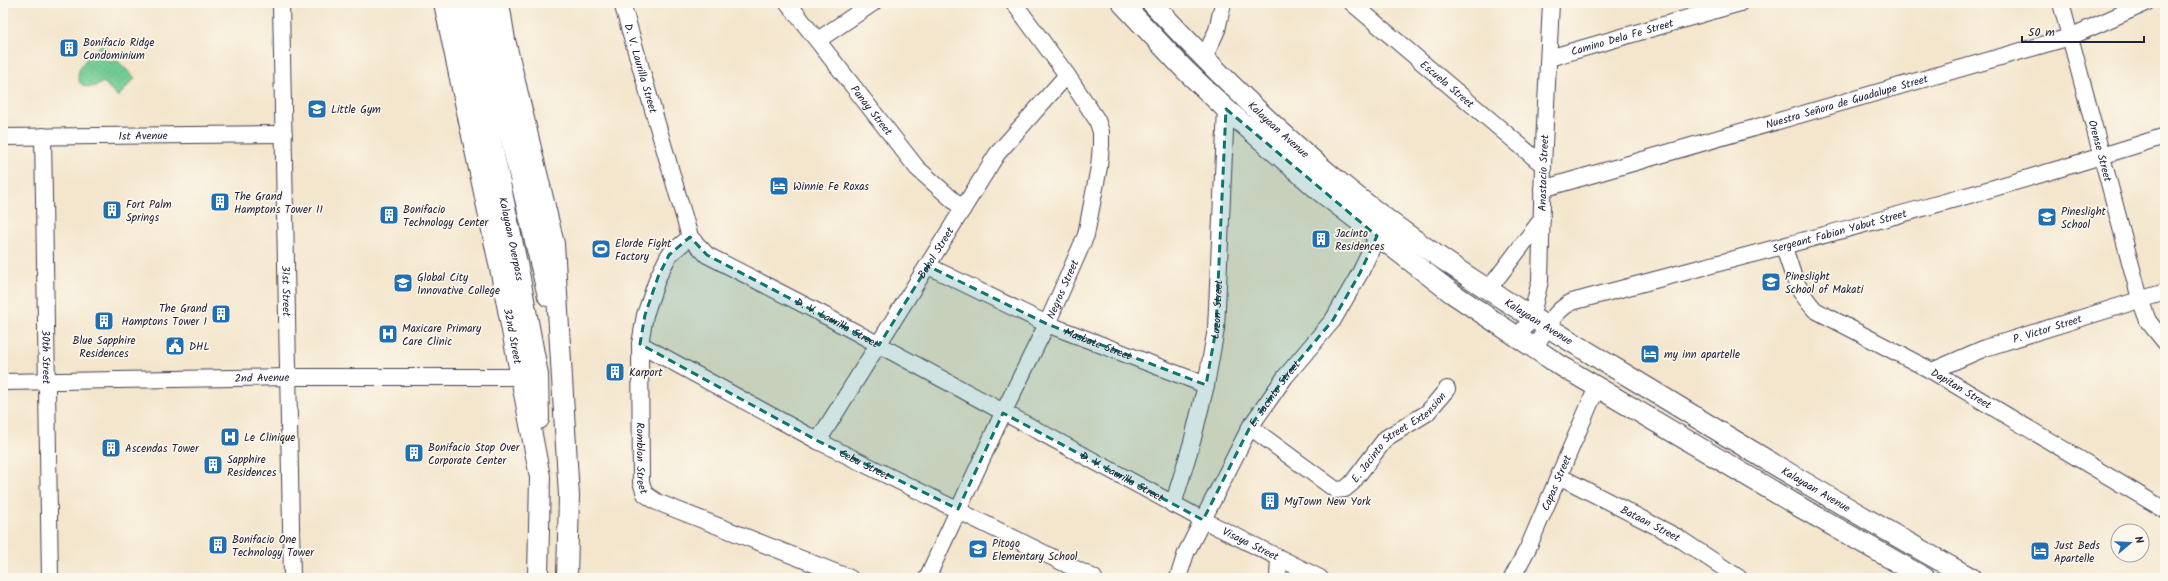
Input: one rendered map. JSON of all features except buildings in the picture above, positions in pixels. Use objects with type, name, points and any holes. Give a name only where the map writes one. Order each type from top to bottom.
[{"type":"main road","name":"32nd Street","points":[[444,3],[502,273],[540,477],[538,578]]},
{"type":"main road","name":"Kalayaan Overpass","points":[[462,3],[515,250],[538,375],[540,477]]},
{"type":"main road","name":"Kalayaan Overpass","points":[[482,3],[486,34],[536,249],[558,333]]},
{"type":"main road","points":[[499,3],[505,40],[554,244],[568,496],[567,578]]},
{"type":"main road","name":"Kalayaan Avenue","points":[[1122,3],[1185,70],[1226,109],[1320,191],[1376,236],[1452,293],[1534,350],[1916,576]]},
{"type":"main road","name":"Kalayaan Avenue","points":[[1152,3],[1230,86],[1334,179],[1488,290],[1539,323],[1851,512],[1971,578]]},
{"type":"street","name":"31st Street","points":[[281,3],[292,578]]},
{"type":"street","name":"D. V. Laurilla Street","points":[[622,3],[690,237],[707,255],[1203,520]]},
{"type":"street","name":"Panay Street","points":[[788,3],[917,168],[963,209]]},
{"type":"street","points":[[818,40],[873,3]]},
{"type":"street","name":"Negros Street","points":[[927,578],[1003,413],[1047,324],[1086,235],[1101,145],[1101,132],[1097,120],[1067,75],[1014,3]]},
{"type":"street","points":[[1204,58],[1217,30],[1223,3]]},
{"type":"street","name":"Escuela Street","points":[[1352,3],[1543,165]]},
{"type":"street","name":"Camino Dela Fe Street","points":[[1549,58],[1740,3]]},
{"type":"street","name":"Orense Street","points":[[2061,3],[2140,299],[2148,321],[2165,342]]},
{"type":"street","name":"Nuestra Señora de Guadalupe Street","points":[[1542,189],[2070,37],[2146,3]]},
{"type":"street","name":"Anastacio Street","points":[[1518,338],[1539,323],[1542,189],[1549,58],[1549,4]]},
{"type":"street","name":"Bohol Street","points":[[818,441],[879,346],[997,154],[1067,75]]},
{"type":"street","name":"Luzon Street","points":[[1173,504],[1192,442],[1206,385],[1216,328],[1226,109]]},
{"type":"street","name":"1st Avenue","points":[[3,138],[43,136],[284,134]]},
{"type":"street","name":"30th Street","points":[[43,136],[50,578]]},
{"type":"street","name":"Sergeant Fabian Yabut Street","points":[[1534,350],[1539,323],[1572,302],[1784,247],[2101,156],[2165,136]]},
{"type":"street","name":"E. Jacinto Street","points":[[1178,578],[1186,553],[1250,427],[1285,377],[1332,320],[1360,273],[1376,236],[1387,218]]},
{"type":"street","points":[[1488,290],[1542,219]]},
{"type":"street","name":"Romblon Street","points":[[690,237],[669,255],[658,277],[645,315],[640,344],[641,482],[645,494],[657,502],[850,578]]},
{"type":"street","name":"Dapitan Street","points":[[1784,247],[1802,296],[1815,310],[1932,371],[2165,510]]},
{"type":"street","name":"Masbate Street","points":[[928,266],[1047,324],[1206,385]]},
{"type":"street","name":"P. Victor Street","points":[[1932,371],[1985,348],[2165,292]]},
{"type":"street","name":"Cebu Street","points":[[640,344],[818,441],[958,509],[1094,578]]},
{"type":"street","name":"2nd Avenue","points":[[3,382],[289,377],[521,377]]},
{"type":"street","name":"Capas Street","points":[[1512,578],[1528,548],[1597,387]]},
{"type":"street","name":"E. Jacinto Street Extension","points":[[1250,427],[1336,490],[1345,488],[1352,483],[1386,438],[1427,413],[1448,389]]},
{"type":"street","name":"Bataan Street","points":[[1558,476],[1677,537],[1739,578]]},
{"type":"street","name":"Visaya Street","points":[[1203,520],[1320,578]]},
{"type":"street","points":[[1278,578],[1279,558]]},
{"type":"highlighted area","points":[[1226,109],[1377,236],[1360,273],[1333,320],[1285,377],[1250,427],[1203,520],[1003,413],[958,509],[818,441],[640,344],[645,315],[658,277],[669,255],[690,237],[707,255],[879,345],[928,266],[1047,324],[1206,385],[1216,329]]},
{"type":"green space","points":[[102,44],[107,49],[104,55],[107,61],[111,62],[116,59],[135,78],[118,97],[103,82],[99,85],[90,87],[85,86],[79,81],[79,71],[82,64]]},
{"type":"place","name":"Bonifacio Ridge Condominium","points":[[69,48]]},
{"type":"place","name":"Little Gym","points":[[317,109]]},
{"type":"place","name":"Winnie Fe Roxas","points":[[779,186]]},
{"type":"place","name":"The Grand Hamptons Tower II","points":[[220,202]]},
{"type":"place","name":"Fort Palm Springs","points":[[112,210]]},
{"type":"place","name":"Bonifacio Technology Center","points":[[389,215]]},
{"type":"place","name":"Pineslight School","points":[[2047,217]]},
{"type":"place","name":"Jacinto Residences","points":[[1321,239]]},
{"type":"place","name":"Elorde Fight Factory","points":[[601,249]]},
{"type":"place","name":"Pineslight School of Makati","points":[[1771,282]]},
{"type":"place","name":"Global City Innovative College","points":[[403,283]]},
{"type":"place","name":"The Grand Hamptons Tower I","points":[[221,314]]},
{"type":"place","name":"Blue Sapphire Residences","points":[[104,321]]},
{"type":"place","name":"Maxicare Primary Care Clinic","points":[[388,334]]},
{"type":"place","name":"DHL","points":[[175,346]]},
{"type":"place","name":"my inn apartelle","points":[[1650,354]]},
{"type":"place","name":"Karport","points":[[615,372]]},
{"type":"place","name":"Le Clinique","points":[[230,437]]},
{"type":"place","name":"Ascendas Tower","points":[[111,448]]},
{"type":"place","name":"Bonifacio Stop Over Corporate Center","points":[[414,453]]},
{"type":"place","name":"Sapphire Residences","points":[[213,465]]},
{"type":"place","name":"MyTown New York","points":[[1270,501]]},
{"type":"place","name":"Bonifacio One Technology Tower","points":[[218,545]]},
{"type":"place","name":"Pitogo Elementary School","points":[[978,549]]},
{"type":"place","name":"Just Beds Apartelle","points":[[2040,551]]}]
